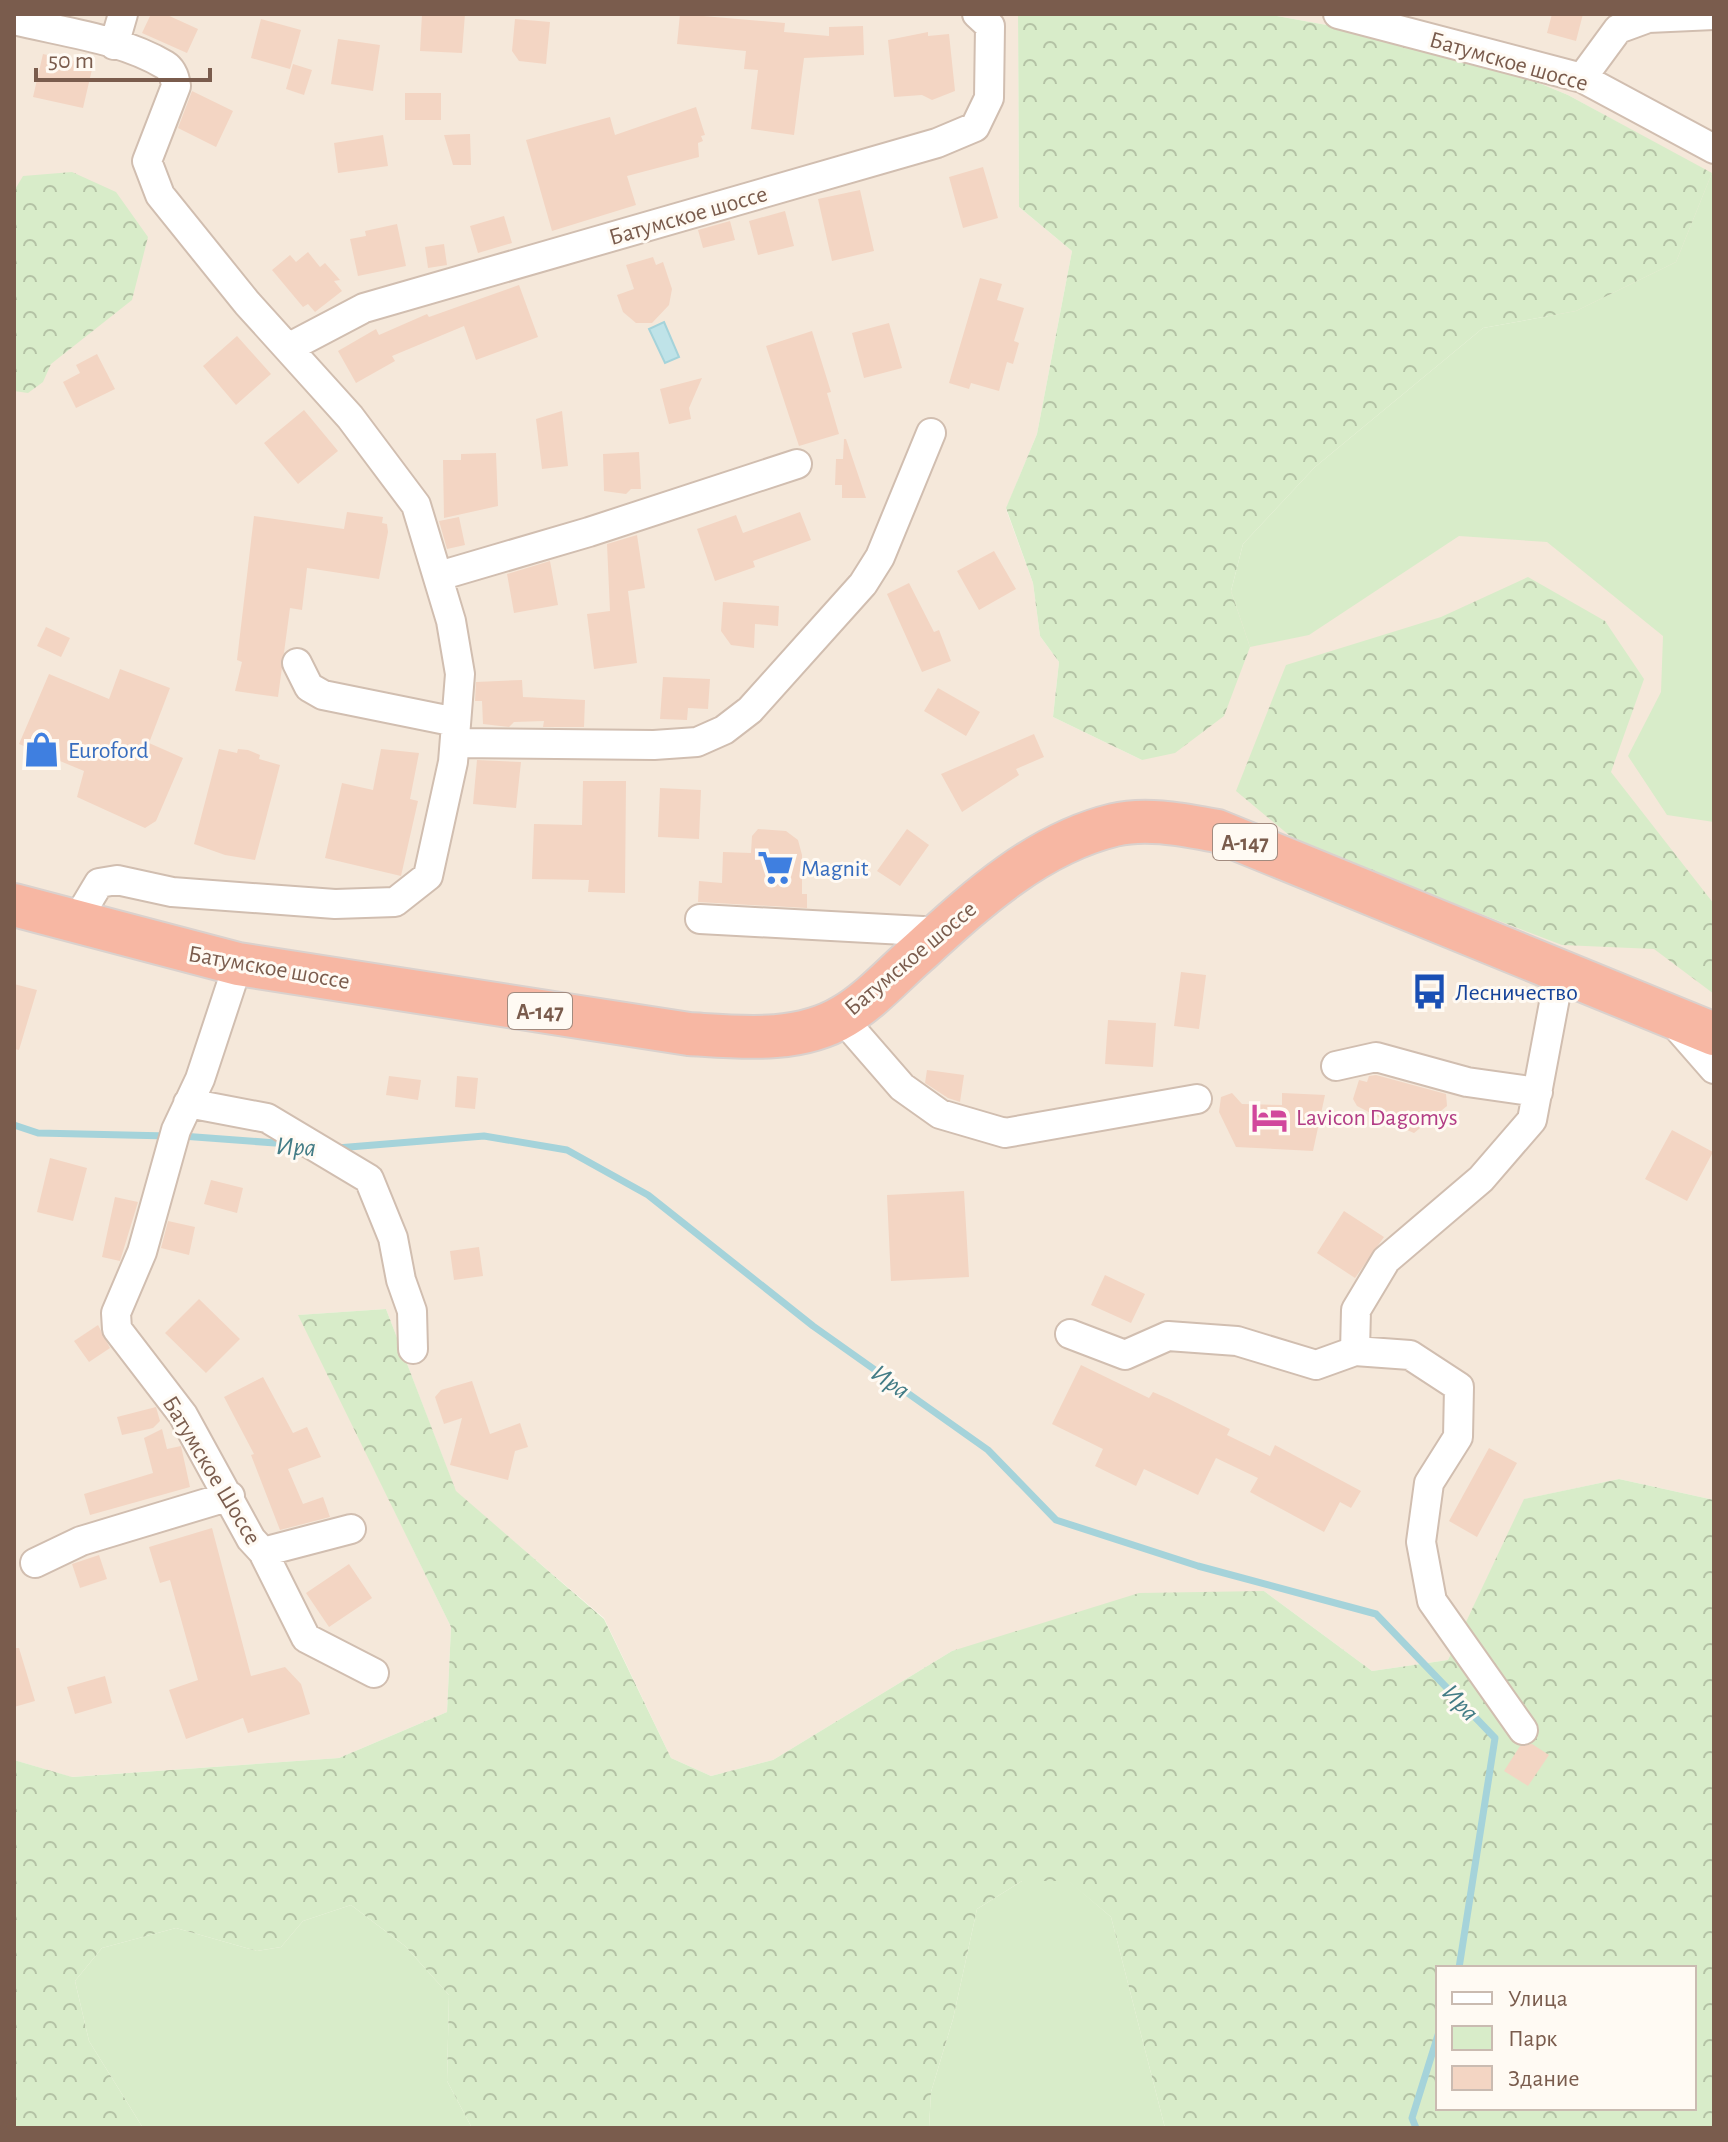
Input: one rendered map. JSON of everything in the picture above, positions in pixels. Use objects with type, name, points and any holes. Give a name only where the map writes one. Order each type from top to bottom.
[{"type":"highway","name":"Батумское шоссе","points":[[14,905],[238,964],[689,1034],[756,1038],[789,1035],[842,1018],[1014,870],[1068,841],[1116,824],[1167,823],[1217,831],[1714,1034]]},
{"type":"street","points":[[114,45],[123,14]]},
{"type":"street","name":"Батумское шоссе","points":[[288,348],[364,308],[937,143],[975,127],[989,98],[990,26],[977,14]]},
{"type":"street","name":"Батумское шоссе","points":[[1338,14],[1582,78],[1714,149]]},
{"type":"street","points":[[1582,78],[1618,29],[1648,18],[1714,15]]},
{"type":"street","points":[[14,20],[114,45],[167,66],[175,77],[176,86],[147,161],[160,195],[247,303],[350,417],[416,505],[439,576],[460,674],[455,732],[428,876],[395,902],[335,904],[172,892],[117,880],[99,883],[75,923]]},
{"type":"street","points":[[297,663],[309,687],[323,695],[455,732],[654,745],[697,742],[724,730],[750,710],[863,584],[880,557],[931,433]]},
{"type":"street","points":[[439,576],[589,532],[797,464]]},
{"type":"street","points":[[700,919],[941,932]]},
{"type":"street","name":"Батумское Шоссе","points":[[238,964],[200,1079],[176,1130],[142,1252],[116,1313],[117,1329],[183,1415],[251,1539],[263,1552],[306,1638],[374,1673]]},
{"type":"street","points":[[1355,1351],[1356,1310],[1386,1260],[1481,1179],[1532,1120],[1560,971]]},
{"type":"street","points":[[1667,1015],[1714,1069]]},
{"type":"street","points":[[842,1018],[902,1087],[940,1114],[1005,1133],[1197,1099]]},
{"type":"street","points":[[1336,1066],[1376,1057],[1467,1082],[1538,1092]]},
{"type":"street","points":[[188,1103],[267,1118],[369,1179],[393,1238],[401,1280],[412,1311],[413,1349]]},
{"type":"street","points":[[1070,1334],[1125,1355],[1168,1336],[1237,1341],[1316,1365],[1355,1351],[1410,1355],[1459,1387],[1458,1437],[1429,1483],[1421,1542],[1432,1601],[1523,1730]]},
{"type":"street","points":[[35,1563],[81,1541],[230,1496]]},
{"type":"street","points":[[263,1552],[351,1529]]},
{"type":"shaded area","points":[[14,14],[1018,14],[1019,207],[1072,251],[1037,434],[1006,509],[1033,583],[1040,636],[1059,662],[1053,717],[1142,760],[1231,591],[1712,174],[1568,95],[1454,48],[1266,14],[1714,14],[1714,1500],[1619,1479],[1525,1499],[1448,1660],[1372,1671],[1264,1591],[952,1651],[773,1760],[711,1776],[671,1758],[604,1618],[456,1492],[386,1309],[299,1315],[451,1627],[447,1712],[339,1758],[71,1777],[14,1760]]},
{"type":"green space","points":[[1018,14],[1266,14],[1454,48],[1568,95],[1712,173],[1676,262],[1576,311],[1483,328],[1315,467],[1243,544],[1231,591],[1250,647],[1224,716],[1175,753],[1142,760],[1053,717],[1059,662],[1040,636],[1033,583],[1006,508],[1037,434],[1072,251],[1019,207]]},
{"type":"green space","points":[[72,172],[116,192],[148,237],[132,300],[51,364],[43,382],[28,393],[14,391],[14,191],[23,176]]},
{"type":"green space","points":[[1712,173],[1714,822],[1667,815],[1628,756],[1661,692],[1663,636],[1547,542],[1459,536],[1309,635],[1250,647],[1231,591],[1243,544],[1315,467],[1483,328],[1576,311],[1676,262]]},
{"type":"green space","points":[[1528,577],[1605,621],[1644,679],[1611,772],[1714,904],[1714,994],[1654,949],[1562,945],[1301,845],[1236,791],[1286,665],[1441,617]]},
{"type":"green space","points":[[386,1309],[456,1491],[604,1619],[671,1758],[711,1776],[773,1760],[952,1651],[1139,1593],[1264,1591],[1372,1671],[1448,1660],[1524,1499],[1619,1479],[1714,1500],[1714,2128],[1165,2128],[1111,1917],[1068,1881],[1022,1881],[977,1909],[953,2019],[931,2092],[929,2128],[472,2128],[447,2081],[449,1995],[405,1946],[351,1905],[303,1921],[281,1947],[257,1951],[176,1928],[102,1948],[75,1981],[89,2041],[143,2128],[14,2128],[14,1760],[72,1777],[339,1758],[447,1712],[451,1627],[298,1315]]},
{"type":"green space","points":[[1022,1881],[1069,1881],[1111,1917],[1165,2128],[929,2128],[931,2092],[953,2019],[977,1909]]},
{"type":"green space","points":[[351,1905],[405,1946],[449,1995],[447,2081],[472,2128],[143,2128],[89,2041],[75,1981],[102,1948],[176,1928],[257,1951],[281,1947],[303,1921]]},
{"type":"water","points":[[664,322],[679,357],[665,363],[649,329]]},
{"type":"building","points":[[151,14],[165,14],[198,29],[187,53],[142,33]]},
{"type":"building","points":[[422,14],[465,14],[462,53],[420,51]]},
{"type":"building","points":[[680,14],[785,23],[784,32],[829,36],[829,27],[863,26],[864,55],[804,58],[794,135],[751,129],[758,70],[744,69],[746,51],[677,44]]},
{"type":"building","points":[[1552,14],[1583,14],[1576,41],[1547,33]]},
{"type":"building","points":[[261,19],[301,30],[290,69],[251,58]]},
{"type":"building","points":[[515,19],[550,22],[546,64],[519,61],[512,51]]},
{"type":"building","points":[[928,32],[928,36],[949,34],[955,91],[932,100],[922,95],[894,97],[888,40]]},
{"type":"building","points":[[338,39],[380,45],[373,91],[331,84]]},
{"type":"building","points":[[43,54],[93,65],[83,108],[33,97]]},
{"type":"building","points":[[293,64],[312,70],[304,95],[286,89]]},
{"type":"building","points":[[192,91],[233,111],[216,147],[178,128]]},
{"type":"building","points":[[405,93],[441,93],[441,120],[405,120]]},
{"type":"building","points":[[696,107],[705,135],[701,136],[703,141],[698,143],[699,157],[627,176],[636,205],[552,231],[526,140],[610,117],[615,135]]},
{"type":"building","points":[[470,134],[471,165],[453,165],[444,135]]},
{"type":"building","points":[[383,135],[388,166],[338,173],[334,143]]},
{"type":"building","points":[[983,167],[998,218],[963,228],[949,177]]},
{"type":"building","points":[[860,190],[874,251],[832,261],[818,199]]},
{"type":"building","points":[[785,211],[794,246],[758,255],[749,221]]},
{"type":"building","points":[[504,216],[512,243],[478,253],[470,226]]},
{"type":"building","points":[[730,221],[735,240],[703,248],[698,230]]},
{"type":"building","points":[[397,224],[406,266],[358,276],[350,239],[366,236],[365,231]]},
{"type":"building","points":[[444,244],[447,265],[428,268],[425,247]]},
{"type":"building","points":[[308,252],[320,267],[325,263],[340,280],[334,281],[342,291],[315,312],[308,304],[303,307],[272,270],[290,255],[296,262]]},
{"type":"building","points":[[653,257],[656,265],[663,262],[672,289],[669,305],[652,323],[636,323],[623,312],[617,295],[634,289],[626,265]]},
{"type":"building","points":[[980,278],[1002,284],[997,300],[1024,308],[1014,341],[1019,343],[1013,364],[1007,362],[999,391],[971,383],[969,389],[949,383]]},
{"type":"building","points":[[519,285],[538,337],[476,360],[464,326],[392,356],[395,361],[356,383],[338,351],[376,329],[379,335],[427,314],[429,317]]},
{"type":"building","points":[[889,323],[902,368],[864,378],[852,333]]},
{"type":"building","points":[[812,331],[831,392],[827,393],[839,434],[799,446],[766,346]]},
{"type":"building","points":[[237,336],[271,374],[236,405],[203,366]]},
{"type":"building","points":[[97,354],[115,389],[76,408],[63,382],[80,373],[76,365]]},
{"type":"building","points":[[702,378],[689,408],[691,419],[669,424],[660,389]]},
{"type":"building","points":[[304,410],[338,451],[298,484],[264,443]]},
{"type":"building","points":[[562,411],[568,466],[542,469],[536,419]]},
{"type":"building","points":[[844,439],[866,498],[842,498],[842,485],[835,485],[836,459],[843,459]]},
{"type":"building","points":[[639,452],[641,489],[631,489],[626,494],[604,491],[603,454]]},
{"type":"building","points":[[496,453],[498,506],[444,518],[443,460],[461,460],[461,454]]},
{"type":"building","points":[[347,512],[383,517],[382,523],[387,524],[379,579],[307,568],[302,610],[290,608],[278,697],[235,691],[242,662],[237,660],[254,516],[344,529]]},
{"type":"building","points":[[800,512],[811,540],[753,561],[755,567],[715,581],[697,529],[736,515],[743,533]]},
{"type":"building","points":[[459,517],[465,545],[447,549],[439,521]]},
{"type":"building","points":[[637,535],[645,588],[628,591],[637,663],[594,669],[587,614],[610,611],[607,544]]},
{"type":"building","points":[[994,551],[1016,589],[979,610],[957,571]]},
{"type":"building","points":[[550,561],[558,605],[514,613],[507,574]]},
{"type":"building","points":[[909,583],[934,632],[939,630],[951,661],[922,672],[887,594]]},
{"type":"building","points":[[723,602],[779,606],[778,626],[755,624],[754,648],[731,645],[721,631]]},
{"type":"building","points":[[46,627],[70,638],[61,657],[37,646]]},
{"type":"building","points":[[120,669],[170,688],[149,743],[183,758],[156,821],[145,828],[77,797],[84,771],[19,744],[49,674],[109,699]]},
{"type":"building","points":[[663,677],[710,679],[708,709],[688,708],[687,720],[660,719]]},
{"type":"building","points":[[522,680],[523,697],[585,700],[584,727],[543,727],[544,721],[514,722],[509,727],[483,724],[482,701],[475,701],[476,682]]},
{"type":"building","points":[[938,688],[980,712],[966,736],[924,711]]},
{"type":"building","points":[[1034,734],[1044,757],[1016,769],[1019,775],[962,812],[941,774]]},
{"type":"building","points":[[219,749],[237,753],[238,749],[248,750],[260,755],[259,759],[280,765],[255,860],[225,855],[194,844]]},
{"type":"building","points":[[381,749],[419,753],[410,799],[418,801],[401,876],[325,858],[342,783],[373,790]]},
{"type":"building","points":[[477,760],[521,762],[516,808],[473,804]]},
{"type":"building","points":[[583,781],[626,781],[625,893],[588,892],[589,880],[532,879],[534,824],[582,825]]},
{"type":"building","points":[[660,788],[701,790],[699,839],[658,837]]},
{"type":"building","points":[[758,829],[786,831],[798,840],[802,855],[802,894],[807,894],[807,908],[698,902],[699,881],[722,883],[723,852],[751,853],[752,836]]},
{"type":"building","points":[[907,829],[929,845],[900,886],[877,871]]},
{"type":"building","points":[[1181,972],[1206,975],[1199,1029],[1174,1026]]},
{"type":"building","points":[[14,984],[37,990],[19,1050],[14,1049]]},
{"type":"building","points":[[1108,1020],[1156,1023],[1153,1067],[1105,1064]]},
{"type":"building","points":[[927,1070],[964,1075],[960,1102],[925,1083]]},
{"type":"building","points":[[1376,1075],[1446,1094],[1447,1106],[1414,1133],[1388,1122],[1357,1106],[1353,1099],[1359,1080],[1367,1082],[1369,1076]]},
{"type":"building","points":[[389,1076],[421,1080],[418,1100],[386,1095]]},
{"type":"building","points":[[457,1076],[478,1078],[475,1109],[455,1107]]},
{"type":"building","points":[[1232,1093],[1242,1104],[1282,1105],[1282,1093],[1325,1095],[1313,1151],[1236,1147],[1219,1112],[1221,1097]]},
{"type":"building","points":[[1672,1130],[1713,1152],[1687,1201],[1645,1179]]},
{"type":"building","points":[[50,1158],[87,1168],[73,1221],[37,1212]]},
{"type":"building","points":[[211,1180],[243,1188],[237,1213],[204,1204]]},
{"type":"building","points":[[964,1191],[969,1277],[891,1281],[887,1195]]},
{"type":"building","points":[[115,1197],[138,1202],[120,1261],[102,1257]]},
{"type":"building","points":[[1344,1211],[1384,1237],[1355,1278],[1317,1253]]},
{"type":"building","points":[[168,1221],[195,1227],[189,1255],[161,1248]]},
{"type":"building","points":[[479,1247],[483,1276],[454,1280],[450,1251]]},
{"type":"building","points":[[1105,1275],[1145,1294],[1131,1323],[1091,1305]]},
{"type":"building","points":[[199,1299],[240,1339],[206,1373],[165,1333]]},
{"type":"building","points":[[98,1325],[110,1348],[89,1362],[74,1341]]},
{"type":"building","points":[[1081,1365],[1149,1398],[1153,1392],[1169,1399],[1230,1429],[1227,1435],[1270,1456],[1275,1445],[1361,1491],[1351,1508],[1340,1502],[1324,1532],[1250,1492],[1258,1478],[1216,1458],[1198,1495],[1144,1469],[1136,1486],[1095,1466],[1103,1449],[1052,1424]]},
{"type":"building","points":[[263,1377],[293,1433],[307,1427],[321,1457],[288,1469],[303,1504],[323,1497],[330,1517],[280,1530],[251,1455],[254,1454],[224,1397]]},
{"type":"building","points":[[472,1381],[490,1434],[520,1423],[528,1447],[515,1451],[508,1480],[450,1465],[462,1418],[444,1424],[435,1397],[441,1390]]},
{"type":"building","points":[[156,1407],[160,1421],[153,1428],[122,1435],[117,1417]]},
{"type":"building","points":[[162,1429],[167,1449],[181,1446],[190,1487],[90,1515],[84,1494],[153,1473],[144,1438]]},
{"type":"building","points":[[1489,1448],[1517,1463],[1477,1537],[1449,1521]]},
{"type":"building","points":[[212,1528],[251,1676],[285,1667],[301,1684],[310,1714],[248,1733],[243,1718],[186,1739],[169,1690],[198,1680],[170,1580],[160,1583],[149,1547]]},
{"type":"building","points":[[99,1555],[107,1579],[80,1588],[72,1564]]},
{"type":"building","points":[[349,1564],[372,1598],[329,1627],[306,1593]]},
{"type":"building","points":[[14,1648],[19,1648],[35,1701],[14,1707]]},
{"type":"building","points":[[105,1676],[112,1703],[75,1714],[67,1687]]},
{"type":"building","points":[[1532,1744],[1549,1755],[1528,1786],[1504,1771],[1520,1746]]},
{"type":"waterway","name":"Ира","points":[[14,1125],[38,1133],[169,1136]]},
{"type":"waterway","name":"Ира","points":[[182,1136],[289,1144]]},
{"type":"waterway","name":"Ира","points":[[337,1148],[484,1136],[567,1150],[648,1195],[813,1326],[988,1450],[1056,1520],[1198,1566],[1376,1614],[1495,1738],[1459,1966]]},
{"type":"waterway","name":"Ира","points":[[1416,2128],[1412,2118],[1436,2041]]},
{"type":"place","name":"Euroford","points":[[42,750]]},
{"type":"place","name":"Magnit","points":[[775,868]]},
{"type":"place","name":"Лесничество","points":[[1429,992]]},
{"type":"place","name":"Lavicon Dagomys","points":[[1270,1117]]}]
